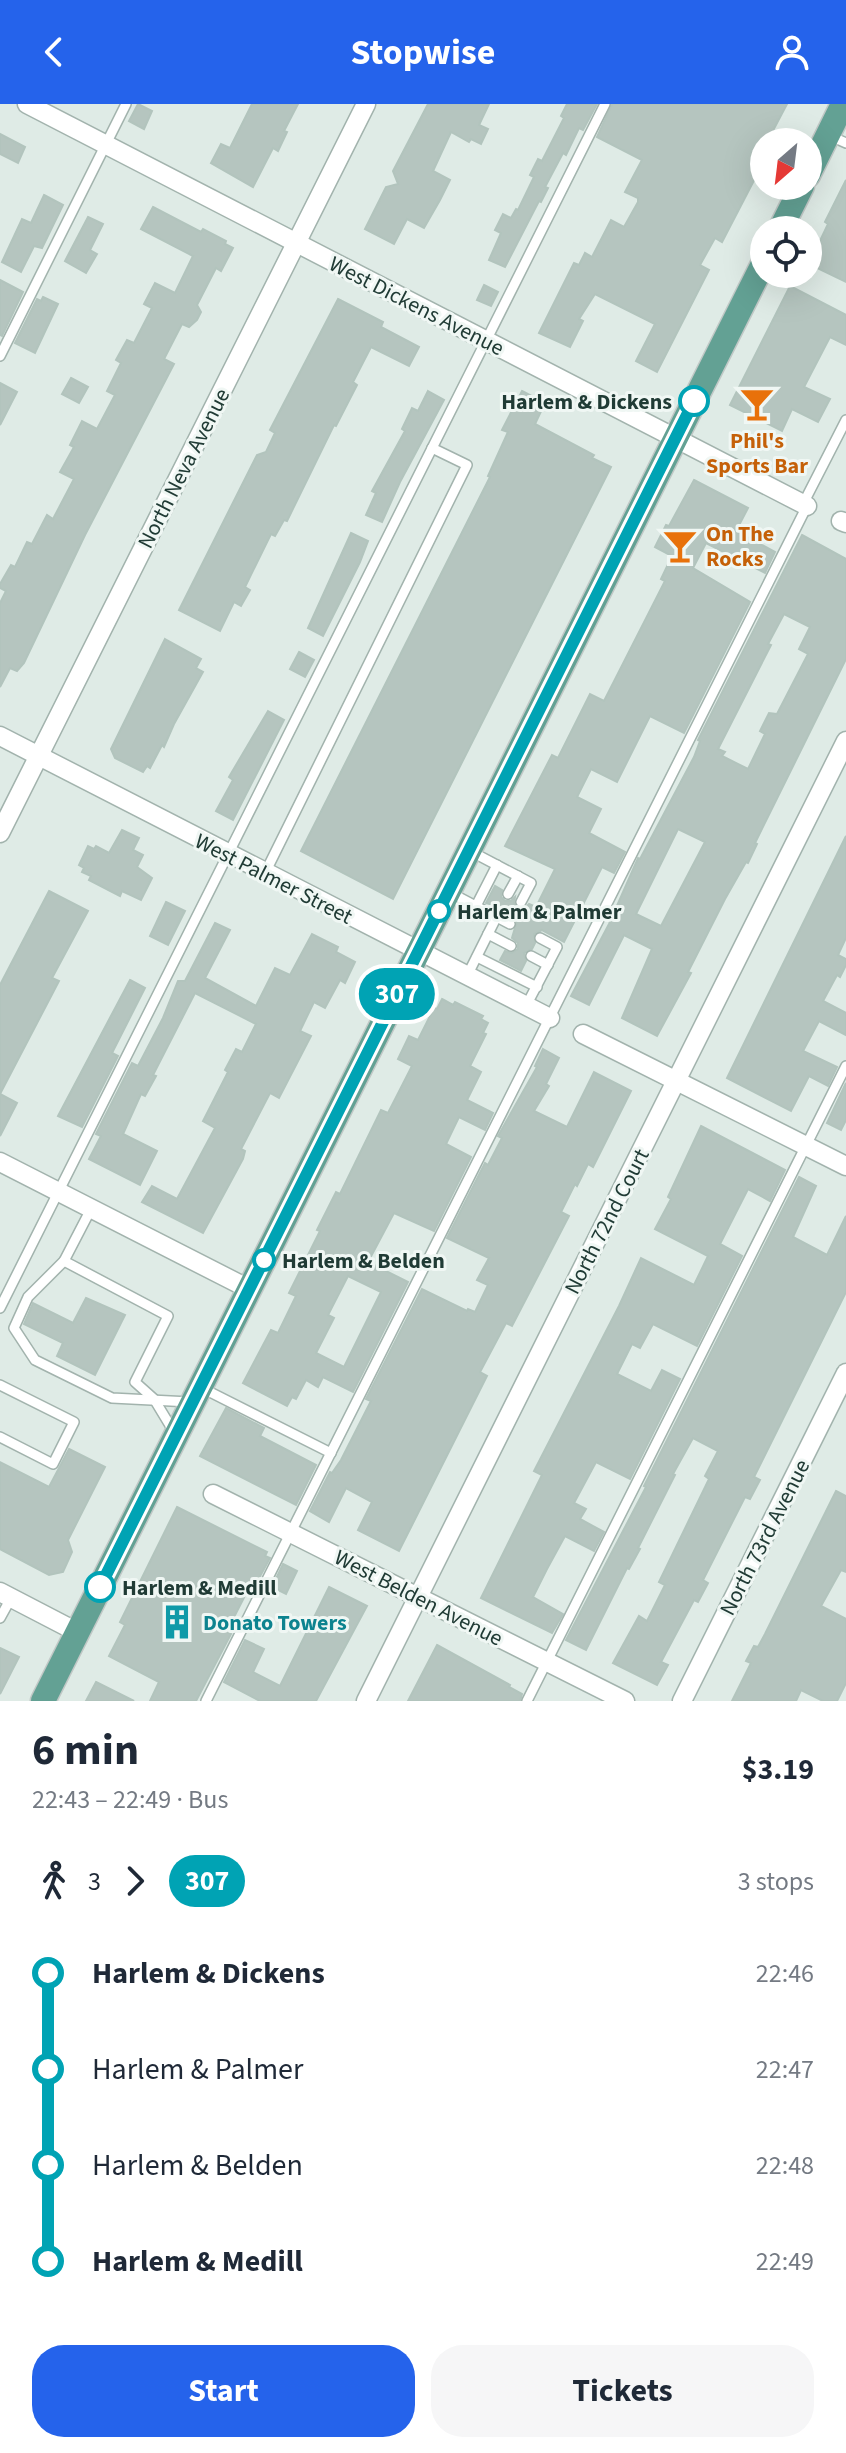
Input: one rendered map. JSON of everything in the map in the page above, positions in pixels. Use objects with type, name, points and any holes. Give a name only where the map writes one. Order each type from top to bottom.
[{"type":"main road","points":[[822,158],[837,139],[843,104]]},
{"type":"main road","points":[[43,1701],[751,288]]},
{"type":"street","name":"West Dickens Avenue","points":[[27,104],[805,505]]},
{"type":"street","name":"North Neva Avenue","points":[[0,833],[366,104]]},
{"type":"street","name":"West Palmer Street","points":[[0,736],[550,1018]]},
{"type":"street","name":"North 72nd Court","points":[[366,1701],[846,741]]},
{"type":"street","points":[[583,1034],[846,1166]]},
{"type":"street","points":[[0,1162],[249,1289]]},
{"type":"street","name":"North 73rd Avenue","points":[[682,1701],[846,1373]]},
{"type":"street","name":"West Belden Avenue","points":[[213,1494],[625,1701]]},
{"type":"street","points":[[5,1595],[77,1632]]},
{"type":"lane","points":[[0,356],[126,104]]},
{"type":"lane","points":[[0,1308],[605,104]]},
{"type":"lane","points":[[206,1701],[550,1018],[846,420]]},
{"type":"lane","points":[[265,873],[467,465],[432,448]]},
{"type":"lane","points":[[469,851],[531,883],[521,902]]},
{"type":"lane","points":[[476,906],[497,865]]},
{"type":"lane","points":[[508,894],[518,876]]},
{"type":"lane","points":[[448,892],[511,923]]},
{"type":"lane","points":[[467,976],[498,915]]},
{"type":"lane","points":[[488,934],[511,946]]},
{"type":"lane","points":[[526,1006],[557,947],[540,938]]},
{"type":"lane","points":[[531,956],[548,965]]},
{"type":"lane","points":[[477,957],[537,987]]},
{"type":"lane","points":[[527,1701],[846,1066]]},
{"type":"lane","points":[[91,1209],[64,1261],[28,1297],[14,1328],[35,1360],[112,1398],[154,1399],[197,1394],[331,1453]]},
{"type":"lane","points":[[64,1261],[168,1316],[135,1382],[154,1399],[176,1435]]},
{"type":"lane","points":[[0,1385],[74,1422],[53,1464],[0,1437]]},
{"type":"lane","points":[[0,1618],[5,1595]]},
{"type":"building","points":[[138,104],[152,111],[144,129],[129,121]]},
{"type":"building","points":[[252,104],[298,104],[278,151],[273,148],[253,187],[211,163],[221,144],[230,148]]},
{"type":"building","points":[[428,104],[489,104],[479,125],[488,129],[481,144],[471,139],[469,142],[451,132],[433,171],[450,180],[440,200],[424,228],[407,219],[394,244],[365,229],[386,187],[398,184],[393,171]]},
{"type":"building","points":[[567,104],[597,104],[583,130],[579,128],[566,155],[563,153],[545,187],[548,188],[541,202],[505,267],[489,260],[501,233],[495,230],[503,214],[511,218],[518,210],[534,177],[530,175],[538,159],[542,161],[564,118],[561,116]]},
{"type":"building","points":[[612,104],[787,104],[774,128],[750,128],[750,188],[722,242],[715,238],[700,265],[709,270],[657,372],[636,361],[655,324],[595,294],[579,319],[583,321],[570,347],[539,333],[574,263],[579,265],[585,253],[592,257],[611,220],[624,227],[638,202],[638,198],[625,192],[642,160],[597,137]]},
{"type":"building","points":[[0,134],[25,147],[18,163],[0,154]]},
{"type":"building","points":[[846,180],[846,282],[822,270],[822,237],[828,224],[825,222]]},
{"type":"building","points":[[44,195],[63,205],[42,248],[34,246],[21,272],[2,262],[22,219],[31,223]]},
{"type":"building","points":[[153,207],[201,232],[203,229],[233,248],[221,271],[216,268],[197,305],[201,312],[197,320],[189,327],[182,324],[164,359],[174,364],[85,535],[24,663],[17,671],[10,668],[0,687],[0,603],[6,591],[0,588],[0,584],[11,565],[15,567],[27,542],[32,544],[47,515],[53,519],[74,479],[60,472],[74,447],[70,445],[82,421],[97,429],[115,395],[107,391],[121,363],[116,360],[127,340],[134,343],[152,308],[144,304],[155,283],[175,293],[193,256],[141,229]]},
{"type":"building","points":[[88,217],[103,224],[90,250],[97,254],[86,273],[65,261]]},
{"type":"building","points":[[0,280],[23,292],[2,336],[0,335]]},
{"type":"building","points":[[484,285],[498,292],[491,306],[477,300]]},
{"type":"building","points":[[789,288],[846,315],[846,345],[830,337],[804,387],[830,399],[818,422],[792,409],[782,431],[730,405]]},
{"type":"building","points":[[43,297],[58,304],[35,353],[15,343],[37,299],[41,301]]},
{"type":"building","points":[[338,299],[383,322],[381,327],[419,347],[409,366],[371,347],[353,382],[357,385],[287,521],[284,520],[275,536],[271,534],[245,587],[250,590],[241,606],[234,602],[220,631],[179,610],[257,455],[266,452],[275,433],[270,430]]},
{"type":"building","points":[[71,378],[88,387],[79,403],[62,394]]},
{"type":"building","points":[[0,383],[17,392],[0,425]]},
{"type":"building","points":[[428,391],[444,400],[382,522],[366,515],[376,493],[372,491],[405,431],[402,429],[412,408],[418,411]]},
{"type":"building","points":[[522,391],[545,403],[535,424],[611,467],[393,899],[301,851],[490,477],[508,432],[502,430]]},
{"type":"building","points":[[694,480],[748,508],[736,531],[775,552],[765,573],[706,543],[693,568],[750,602],[684,733],[650,716],[617,782],[591,769],[577,797],[601,809],[589,833],[625,852],[614,873],[602,867],[564,942],[542,930],[534,934],[535,943],[532,949],[524,953],[526,961],[521,971],[500,960],[505,951],[512,953],[518,949],[518,943],[512,938],[517,921],[502,908],[486,903],[495,886],[502,890],[501,897],[505,901],[515,897],[514,903],[518,909],[524,909],[529,904],[536,907],[555,869],[505,846],[552,755],[558,758],[590,694],[604,701],[665,581],[661,579],[672,556],[655,547]]},
{"type":"building","points":[[351,533],[368,541],[323,636],[308,628]]},
{"type":"building","points":[[802,535],[846,559],[846,659],[748,863],[725,899],[688,972],[691,973],[657,1036],[622,1018],[652,949],[624,935],[589,1005],[571,996],[609,924],[638,858],[694,757],[698,740]],"holes":[[[784,614],[810,627],[799,649],[808,654],[777,714],[769,713],[760,731],[765,734],[748,769],[722,756],[725,752],[718,749]],[[678,829],[705,842],[661,926],[636,914]]]},
{"type":"building","points":[[165,639],[201,659],[196,668],[203,672],[164,747],[162,745],[150,768],[147,766],[143,772],[115,758],[111,749]]},
{"type":"building","points":[[299,652],[314,660],[305,677],[290,669]]},
{"type":"building","points":[[268,711],[284,720],[233,820],[216,811],[233,780],[229,777]]},
{"type":"building","points":[[122,830],[139,838],[133,850],[143,855],[137,867],[152,878],[141,900],[122,891],[120,896],[89,880],[91,876],[82,872],[84,868],[79,865],[88,846],[94,849],[96,846],[109,853]]},
{"type":"building","points":[[846,836],[846,938],[838,955],[846,959],[846,965],[823,1001],[846,1013],[846,1035],[819,1021],[803,1051],[837,1067],[828,1086],[809,1076],[791,1111],[727,1078]]},
{"type":"building","points":[[49,891],[88,911],[52,978],[59,981],[0,1094],[0,985]]},
{"type":"building","points":[[166,902],[185,911],[168,945],[150,936]]},
{"type":"building","points":[[215,923],[230,930],[205,978],[256,1006],[275,968],[290,975],[312,934],[338,947],[336,952],[355,962],[345,983],[340,980],[325,1008],[314,1002],[300,1031],[311,1036],[279,1098],[270,1093],[241,1149],[245,1151],[243,1159],[203,1233],[142,1202],[152,1186],[177,1199],[215,1128],[203,1121],[228,1072],[225,1070],[236,1049],[242,1052],[256,1024],[195,993],[153,1075],[156,1076],[145,1096],[141,1094],[123,1134],[157,1151],[140,1185],[89,1159],[101,1136],[96,1134],[132,1063],[138,1066],[178,981],[185,981]]},
{"type":"building","points":[[130,980],[145,988],[112,1053],[118,1056],[82,1127],[58,1116]]},
{"type":"building","points":[[442,999],[453,1005],[455,1002],[483,1016],[481,1019],[488,1023],[483,1033],[486,1034],[470,1066],[481,1072],[467,1100],[493,1113],[485,1130],[459,1117],[446,1144],[471,1157],[434,1231],[394,1213],[368,1262],[408,1282],[353,1392],[323,1377],[318,1387],[306,1380],[296,1399],[292,1397],[287,1406],[243,1383],[271,1330],[278,1333],[296,1296],[289,1293],[336,1192],[340,1194],[381,1110],[388,1113],[412,1066],[398,1059],[409,1036],[418,1040],[434,1008],[437,1009]],"holes":[[[348,1276],[381,1292],[344,1367],[316,1353],[334,1318],[328,1315]]]},
{"type":"building","points":[[543,1049],[559,1058],[546,1084],[549,1086],[534,1111],[567,1127],[594,1072],[631,1091],[593,1167],[588,1164],[577,1186],[575,1184],[561,1212],[569,1216],[512,1326],[506,1323],[480,1372],[487,1376],[399,1551],[358,1530],[372,1502],[346,1488],[329,1522],[310,1511],[371,1401],[366,1399],[422,1289],[475,1312],[488,1285],[477,1280],[489,1258],[447,1238],[485,1163],[488,1165],[502,1138],[498,1136],[537,1067]]},
{"type":"building","points":[[846,1083],[846,1120],[841,1130],[827,1123]]},
{"type":"building","points":[[0,1094],[17,1103],[0,1136]]},
{"type":"building","points":[[701,1126],[785,1170],[770,1201],[748,1189],[720,1244],[742,1256],[697,1346],[653,1324],[640,1348],[632,1344],[617,1374],[651,1391],[662,1370],[680,1379],[630,1479],[596,1462],[574,1503],[586,1509],[580,1519],[604,1532],[594,1551],[565,1536],[547,1569],[533,1597],[563,1614],[552,1633],[481,1598],[542,1475],[534,1471],[641,1258],[694,1285],[708,1256],[655,1229]]},
{"type":"building","points":[[799,1177],[816,1186],[793,1237],[827,1255],[846,1216],[846,1292],[754,1477],[760,1480],[750,1499],[745,1497],[703,1580],[708,1583],[698,1602],[694,1600],[661,1662],[668,1665],[657,1685],[613,1663],[639,1616],[647,1621],[665,1585],[659,1582],[709,1479],[705,1476],[718,1451],[693,1438],[673,1474],[640,1549],[627,1568],[586,1650],[566,1640],[646,1487]]},
{"type":"building","points":[[86,1298],[125,1315],[95,1375],[57,1356],[63,1343],[24,1324],[33,1303],[73,1323]]},
{"type":"building","points":[[226,1408],[264,1428],[260,1436],[316,1465],[296,1505],[200,1456]]},
{"type":"building","points":[[69,1449],[105,1467],[68,1540],[72,1552],[63,1572],[49,1575],[0,1549],[0,1462],[49,1487]]},
{"type":"building","points":[[836,1491],[846,1496],[846,1572],[841,1570],[821,1606],[846,1619],[846,1683],[837,1701],[823,1701],[801,1690],[796,1701],[732,1701],[751,1663],[746,1661],[765,1634]]},
{"type":"building","points":[[177,1507],[267,1552],[265,1556],[270,1558],[258,1580],[254,1578],[232,1621],[235,1622],[231,1634],[196,1701],[150,1701],[159,1682],[109,1656],[125,1625],[120,1622]]},
{"type":"building","points":[[283,1564],[297,1571],[286,1594],[272,1587]]},
{"type":"building","points":[[329,1587],[367,1606],[316,1701],[260,1701],[224,1682],[245,1640],[264,1649],[253,1672],[280,1686]]},
{"type":"building","points":[[437,1645],[510,1685],[522,1694],[520,1701],[408,1701]]},
{"type":"building","points":[[0,1648],[19,1657],[0,1694]]},
{"type":"building","points":[[96,1682],[134,1701],[86,1701]]},
{"type":"bus line","name":"307","points":[[100,1587],[694,401]]},
{"type":"place","name":"Harlem & Dickens","points":[[694,401]]},
{"type":"place","name":"Phil's Sports Bar","points":[[757,404]]},
{"type":"place","name":"On The Rocks","points":[[680,546]]},
{"type":"place","name":"Harlem & Palmer","points":[[439,911]]},
{"type":"place","name":"Harlem & Belden","points":[[264,1260]]},
{"type":"place","name":"Harlem & Medill","points":[[100,1587]]},
{"type":"place","name":"Donato Towers","points":[[177,1622]]}]
